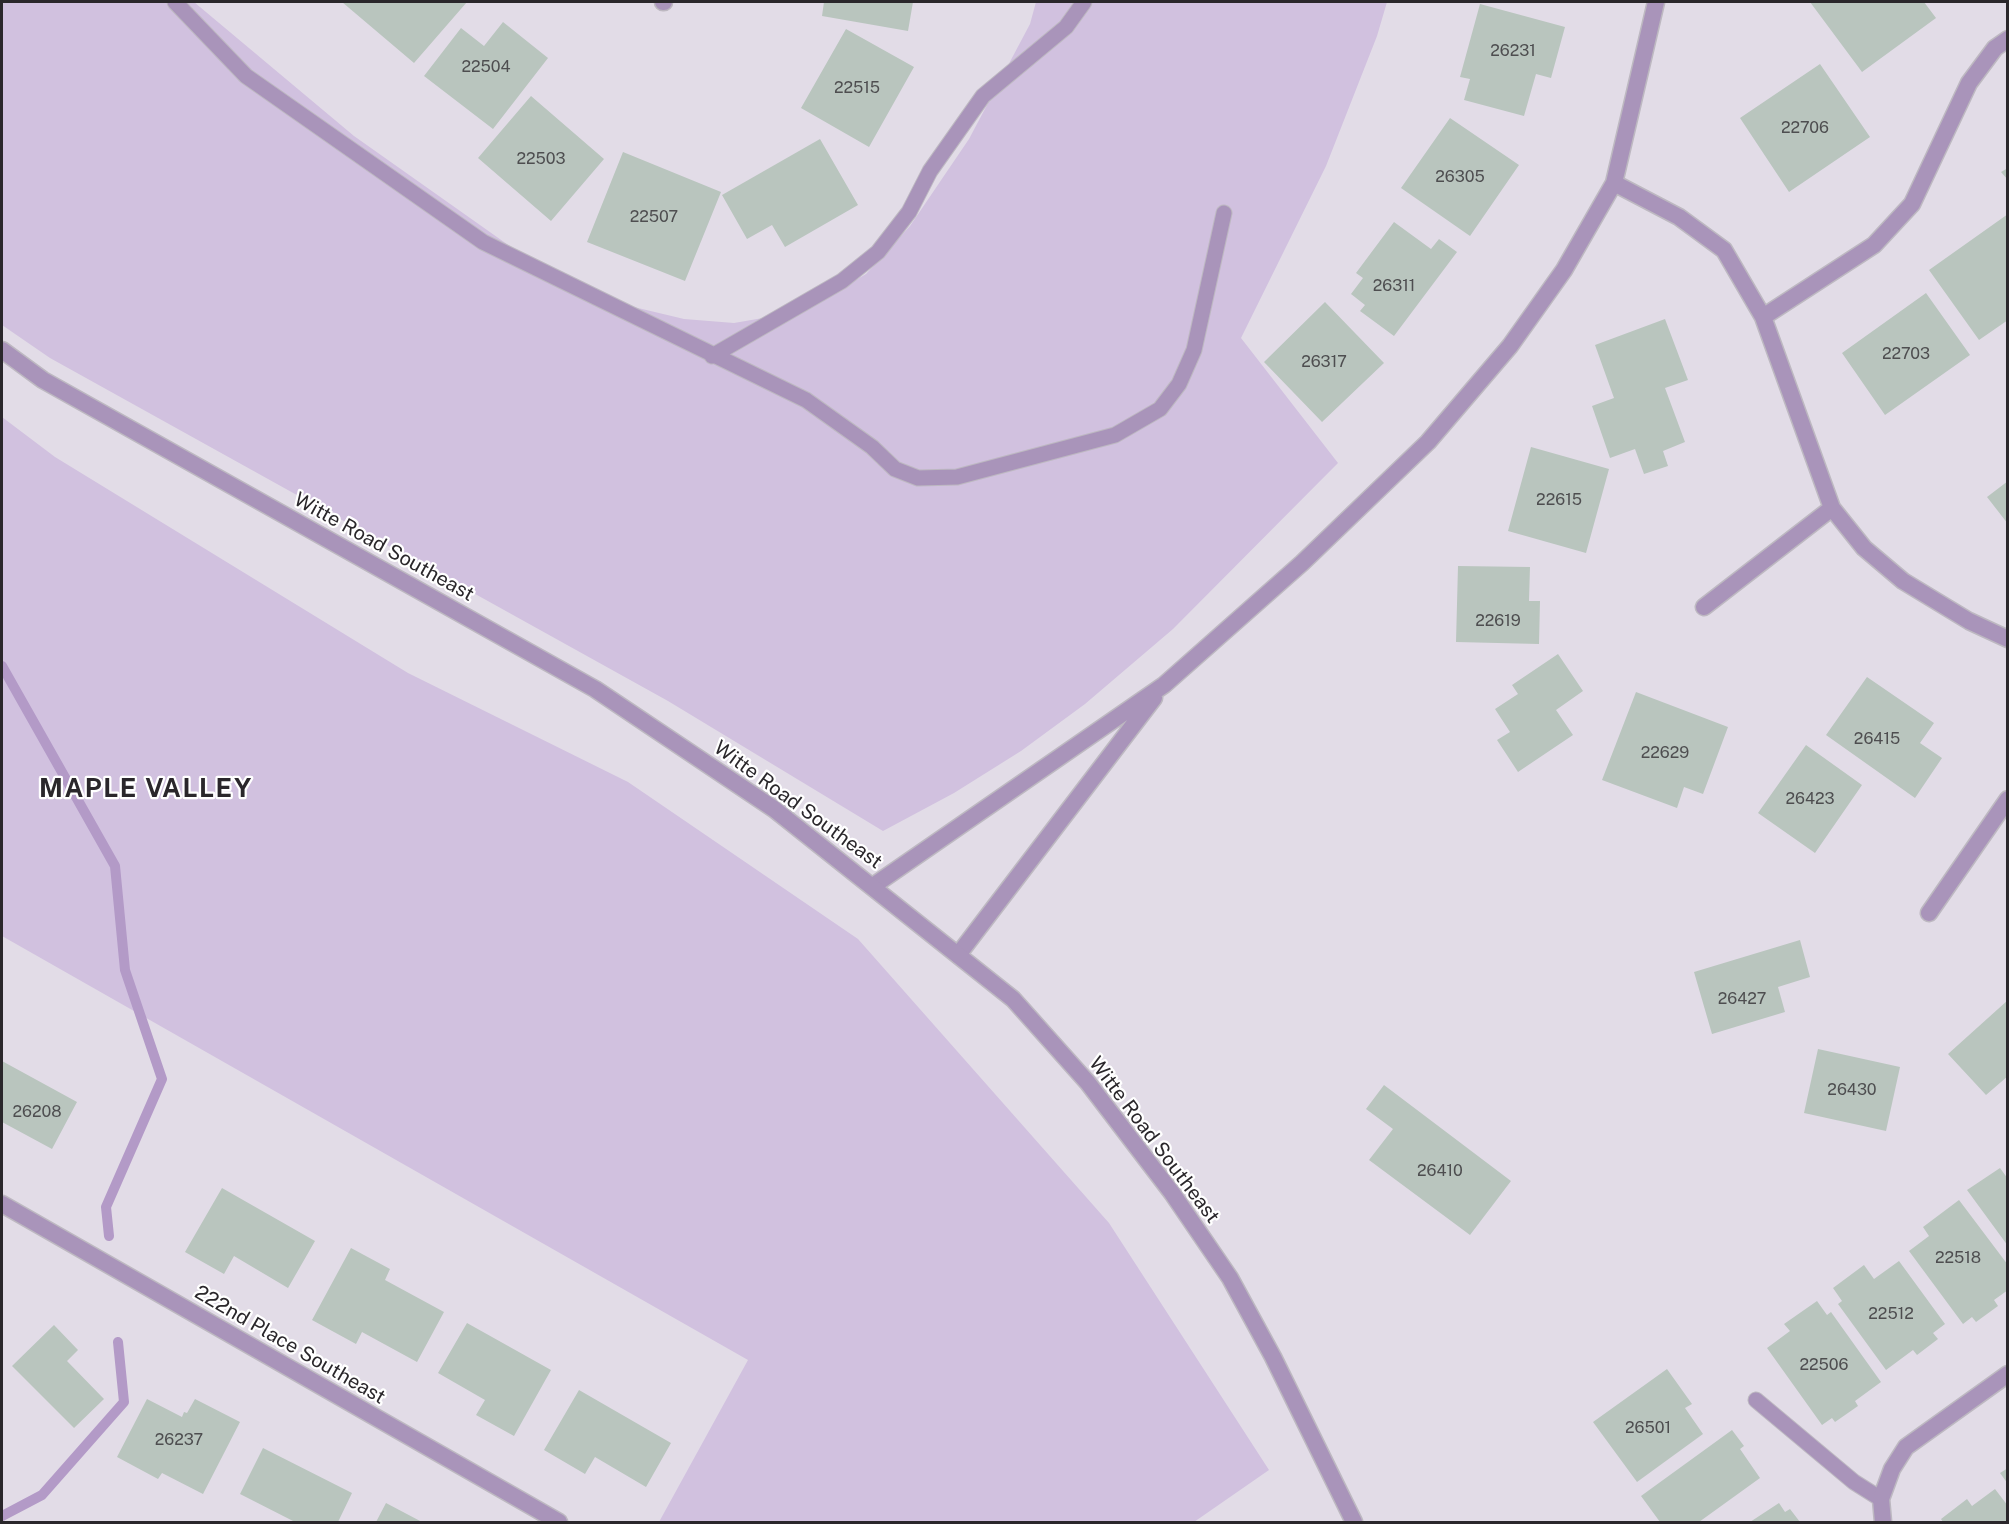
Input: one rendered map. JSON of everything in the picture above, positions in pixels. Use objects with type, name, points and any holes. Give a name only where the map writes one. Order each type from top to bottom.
[{"type":"street","points":[[873,886],[1164,685],[1302,563],[1428,442],[1510,346],[1564,270],[1614,183],[1656,2]]},
{"type":"street","points":[[1763,317],[1874,244],[1912,204],[1969,83],[1995,48],[2007,39]]},
{"type":"street","points":[[1614,183],[1679,216],[1724,250],[1763,317],[1832,508],[1864,548],[1903,581],[1969,621],[2007,639]]},
{"type":"street","name":"Witte Road Southeast","points":[[2,350],[43,380],[595,689],[774,809],[1013,999],[1088,1083],[1172,1192],[1230,1278],[1340,1490],[1354,1522]]},
{"type":"street","points":[[1704,608],[1832,508]]},
{"type":"street","points":[[958,955],[1164,685]]},
{"type":"street","points":[[1929,913],[2007,799]]},
{"type":"street","name":"222nd Place Southeast","points":[[2,1204],[559,1522]]},
{"type":"street","points":[[1883,1522],[1881,1499],[1893,1469],[1906,1447],[2007,1374]]},
{"type":"lane","points":[[175,2],[246,76],[483,242],[806,400],[872,447],[895,469],[918,478],[957,477],[1115,435],[1160,409],[1179,384],[1194,350],[1224,213]]},
{"type":"lane","points":[[712,356],[843,281],[878,252],[909,212],[930,171],[983,96],[1066,27],[1084,2]]},
{"type":"lane","points":[[1756,1400],[1854,1482],[1881,1499]]},
{"type":"shaded area","points":[[2,2],[194,2],[354,136],[562,283],[613,302],[684,319],[734,323],[786,314],[822,300],[866,274],[910,226],[969,139],[1030,24],[1036,2],[1387,2],[1377,36],[1326,166],[1241,338],[1338,463],[1173,629],[1085,704],[1021,751],[954,793],[883,831],[668,701],[50,358],[2,325]]},
{"type":"shaded area","points":[[2,417],[55,457],[408,673],[628,782],[858,939],[1109,1223],[1269,1470],[1194,1522],[659,1522],[748,1360],[2,936]]},
{"type":"building","points":[[342,2],[467,2],[414,63]]},
{"type":"building","points":[[824,2],[913,2],[908,31],[822,16]]},
{"type":"building","points":[[1810,2],[1924,2],[1936,18],[1862,72]]},
{"type":"building","points":[[1480,4],[1565,27],[1551,78],[1536,74],[1524,116],[1464,100],[1470,79],[1460,77]]},
{"type":"building","points":[[503,22],[548,58],[493,129],[424,76],[461,28],[484,46]]},
{"type":"building","points":[[846,29],[914,67],[869,147],[801,108]]},
{"type":"building","points":[[1820,64],[1870,137],[1789,192],[1740,118]]},
{"type":"building","points":[[531,96],[604,159],[551,221],[478,158]]},
{"type":"building","points":[[1450,118],[1519,165],[1470,236],[1401,188]]},
{"type":"building","points":[[820,139],[858,205],[785,247],[772,225],[747,239],[722,195]]},
{"type":"building","points":[[623,152],[721,192],[685,281],[587,242]]},
{"type":"building","points":[[2008,168],[2008,180],[2001,172]]},
{"type":"building","points":[[2008,214],[2008,320],[1979,340],[1929,270]]},
{"type":"building","points":[[1394,222],[1431,249],[1439,239],[1457,252],[1394,336],[1360,311],[1365,305],[1351,294],[1363,278],[1356,273]]},
{"type":"building","points":[[1926,293],[1970,355],[1885,415],[1842,353]]},
{"type":"building","points":[[1325,302],[1384,363],[1322,422],[1264,362]]},
{"type":"building","points":[[1665,319],[1688,380],[1665,388],[1685,442],[1663,451],[1668,466],[1644,474],[1635,449],[1610,458],[1592,406],[1614,398],[1595,345]]},
{"type":"building","points":[[1531,447],[1609,469],[1586,553],[1508,531]]},
{"type":"building","points":[[2008,481],[2008,524],[1987,497]]},
{"type":"building","points":[[1458,566],[1530,567],[1529,601],[1540,601],[1539,644],[1456,642]]},
{"type":"building","points":[[1558,654],[1583,691],[1556,710],[1573,735],[1518,772],[1497,740],[1510,732],[1495,709],[1518,694],[1512,685]]},
{"type":"building","points":[[1867,677],[1934,723],[1920,743],[1942,758],[1915,798],[1826,735]]},
{"type":"building","points":[[1636,692],[1728,727],[1703,794],[1684,787],[1677,808],[1602,780]]},
{"type":"building","points":[[1806,745],[1862,785],[1815,853],[1758,813]]},
{"type":"building","points":[[1800,940],[1810,977],[1778,987],[1785,1012],[1712,1034],[1694,972]]},
{"type":"building","points":[[2008,1000],[2008,1076],[1986,1095],[1948,1054]]},
{"type":"building","points":[[1818,1049],[1900,1067],[1886,1131],[1804,1113]]},
{"type":"building","points":[[2,1061],[77,1102],[52,1149],[2,1122]]},
{"type":"building","points":[[1384,1085],[1511,1181],[1470,1235],[1369,1160],[1393,1129],[1366,1109]]},
{"type":"building","points":[[2000,1168],[2008,1179],[2008,1246],[1967,1190]]},
{"type":"building","points":[[222,1188],[315,1241],[288,1288],[234,1256],[224,1274],[185,1252]]},
{"type":"building","points":[[1959,1200],[2008,1265],[2008,1290],[1994,1300],[1998,1306],[1976,1322],[1972,1317],[1963,1324],[1909,1251],[1929,1236],[1923,1227]]},
{"type":"building","points":[[351,1248],[390,1269],[385,1280],[444,1312],[417,1362],[362,1332],[356,1344],[312,1320]]},
{"type":"building","points":[[1899,1261],[1945,1324],[1933,1333],[1938,1339],[1917,1355],[1913,1350],[1886,1370],[1838,1304],[1842,1301],[1833,1288],[1864,1265],[1874,1279]]},
{"type":"building","points":[[1817,1301],[1827,1315],[1831,1312],[1881,1382],[1855,1401],[1858,1406],[1835,1422],[1832,1418],[1822,1425],[1767,1348],[1790,1331],[1784,1324]]},
{"type":"building","points":[[467,1323],[551,1370],[514,1436],[476,1415],[485,1400],[438,1373]]},
{"type":"building","points":[[54,1325],[78,1350],[67,1361],[104,1399],[74,1428],[12,1366]]},
{"type":"building","points":[[1667,1369],[1692,1404],[1685,1408],[1703,1434],[1637,1482],[1593,1422]]},
{"type":"building","points":[[579,1390],[671,1443],[646,1487],[595,1457],[585,1474],[544,1450]]},
{"type":"building","points":[[147,1399],[182,1417],[195,1399],[240,1422],[203,1494],[162,1473],[158,1479],[117,1457]]},
{"type":"building","points":[[1732,1430],[1744,1446],[1740,1449],[1760,1478],[1699,1522],[1660,1522],[1641,1496]]},
{"type":"building","points":[[263,1448],[352,1493],[338,1522],[295,1522],[240,1494]]},
{"type":"building","points":[[2008,1468],[2008,1484],[2000,1473]]},
{"type":"building","points":[[1995,1489],[2008,1506],[2008,1522],[1943,1522],[1941,1519],[1967,1499],[1972,1506]]},
{"type":"building","points":[[386,1503],[422,1522],[376,1522]]},
{"type":"building","points":[[1779,1503],[1785,1512],[1790,1509],[1800,1522],[1750,1522]]},
{"type":"waterway","points":[[2,666],[115,866],[125,970],[162,1079],[106,1207],[109,1236]]},
{"type":"waterway","points":[[2,1516],[42,1495],[124,1402],[118,1342]]},
{"type":"district","name":"MAPLE VALLEY","points":[[146,789]]}]
